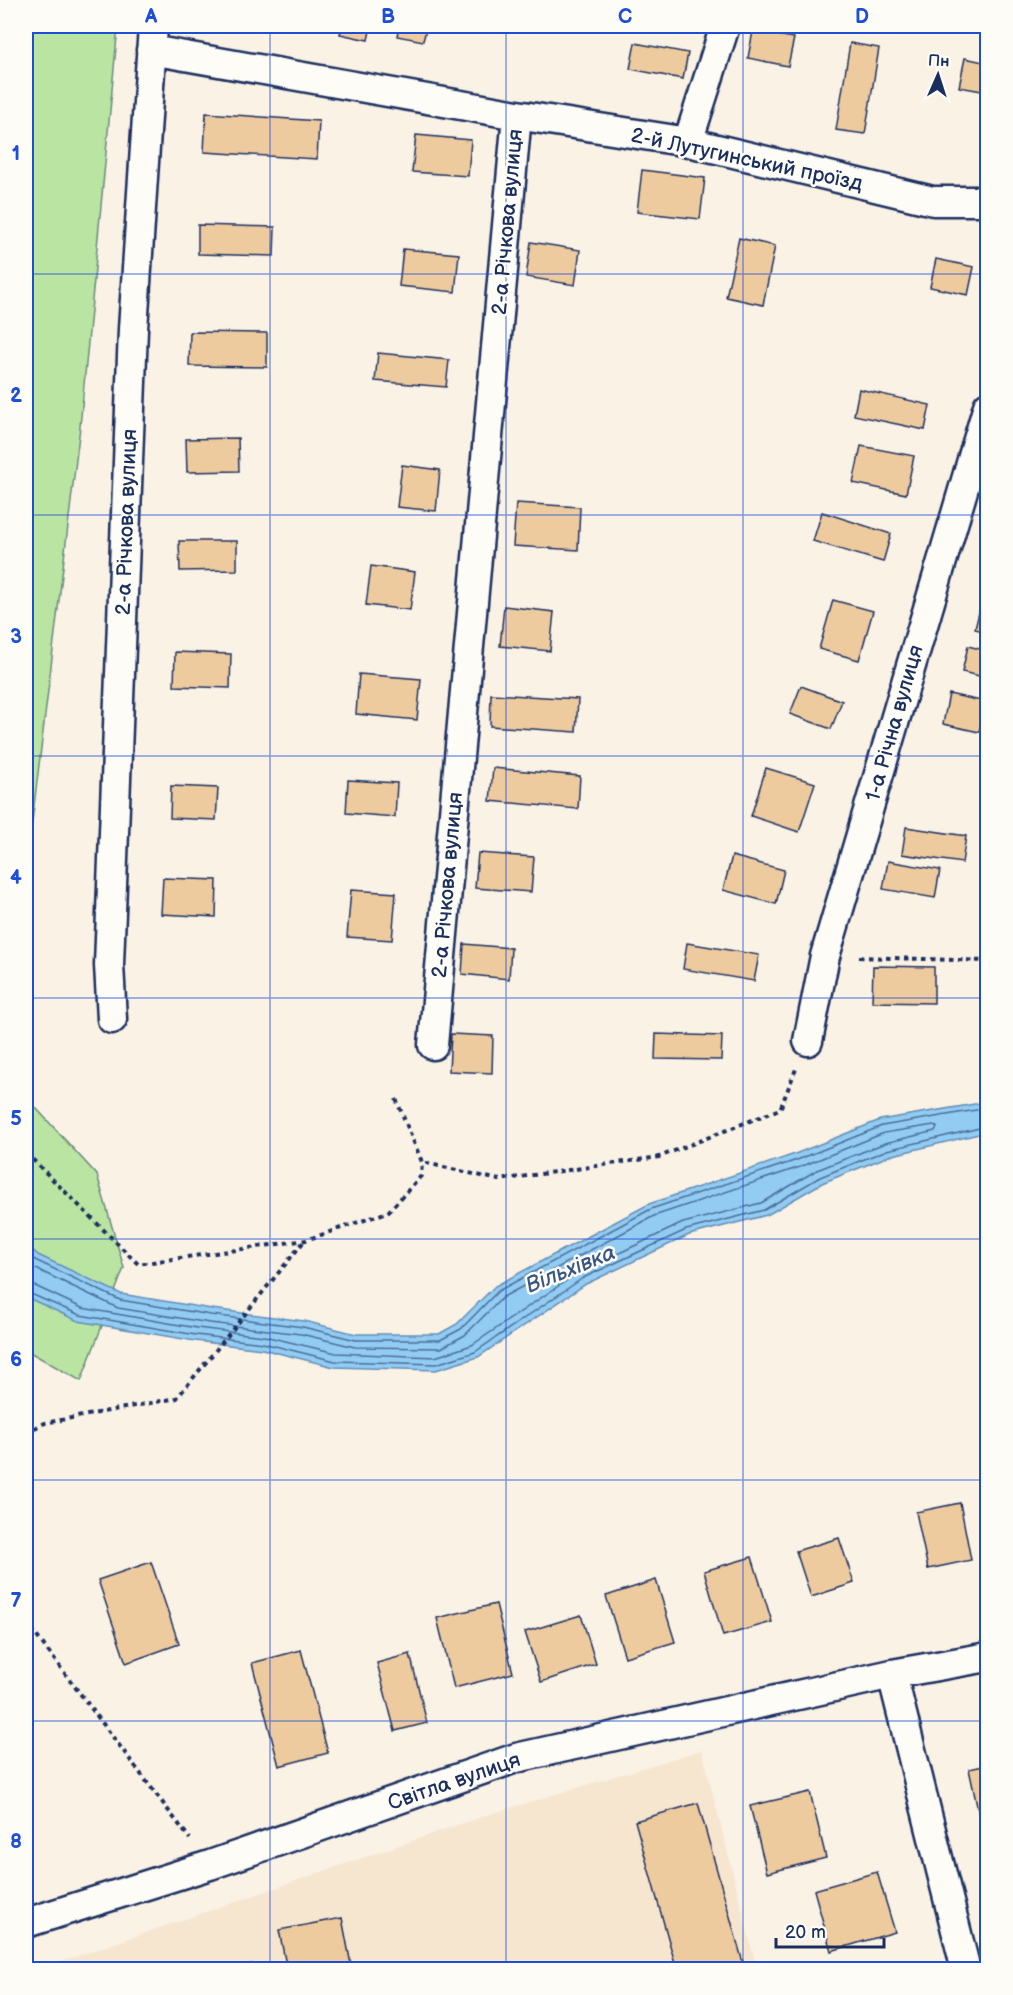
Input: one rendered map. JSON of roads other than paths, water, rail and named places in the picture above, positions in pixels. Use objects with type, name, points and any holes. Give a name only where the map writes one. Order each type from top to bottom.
[{"type":"street","points":[[688,142],[725,26]]},
{"type":"street","name":"2-й Лутугинський проїзд","points":[[152,38],[517,115],[688,142],[933,201],[987,201]]},
{"type":"street","name":"2-а Річкова вулиця","points":[[112,1019],[109,965],[133,328],[152,38]]},
{"type":"street","name":"2-а Річкова вулиця","points":[[433,1045],[517,115]]},
{"type":"street","name":"1-а Річна вулиця","points":[[808,1041],[825,956],[987,406]]},
{"type":"street","name":"Світла вулиця","points":[[26,1923],[210,1865],[516,1758],[892,1674],[987,1657]]},
{"type":"street","points":[[892,1674],[966,1970]]},
{"type":"water","name":"Вільхівка","points":[[987,1102],[987,1132],[889,1156],[822,1183],[767,1215],[689,1235],[586,1284],[478,1357],[436,1370],[334,1367],[262,1349],[195,1341],[78,1321],[26,1297],[26,1244],[38,1255],[121,1294],[304,1321],[356,1334],[439,1334],[457,1324],[495,1286],[649,1204],[795,1154],[880,1120]]}]
